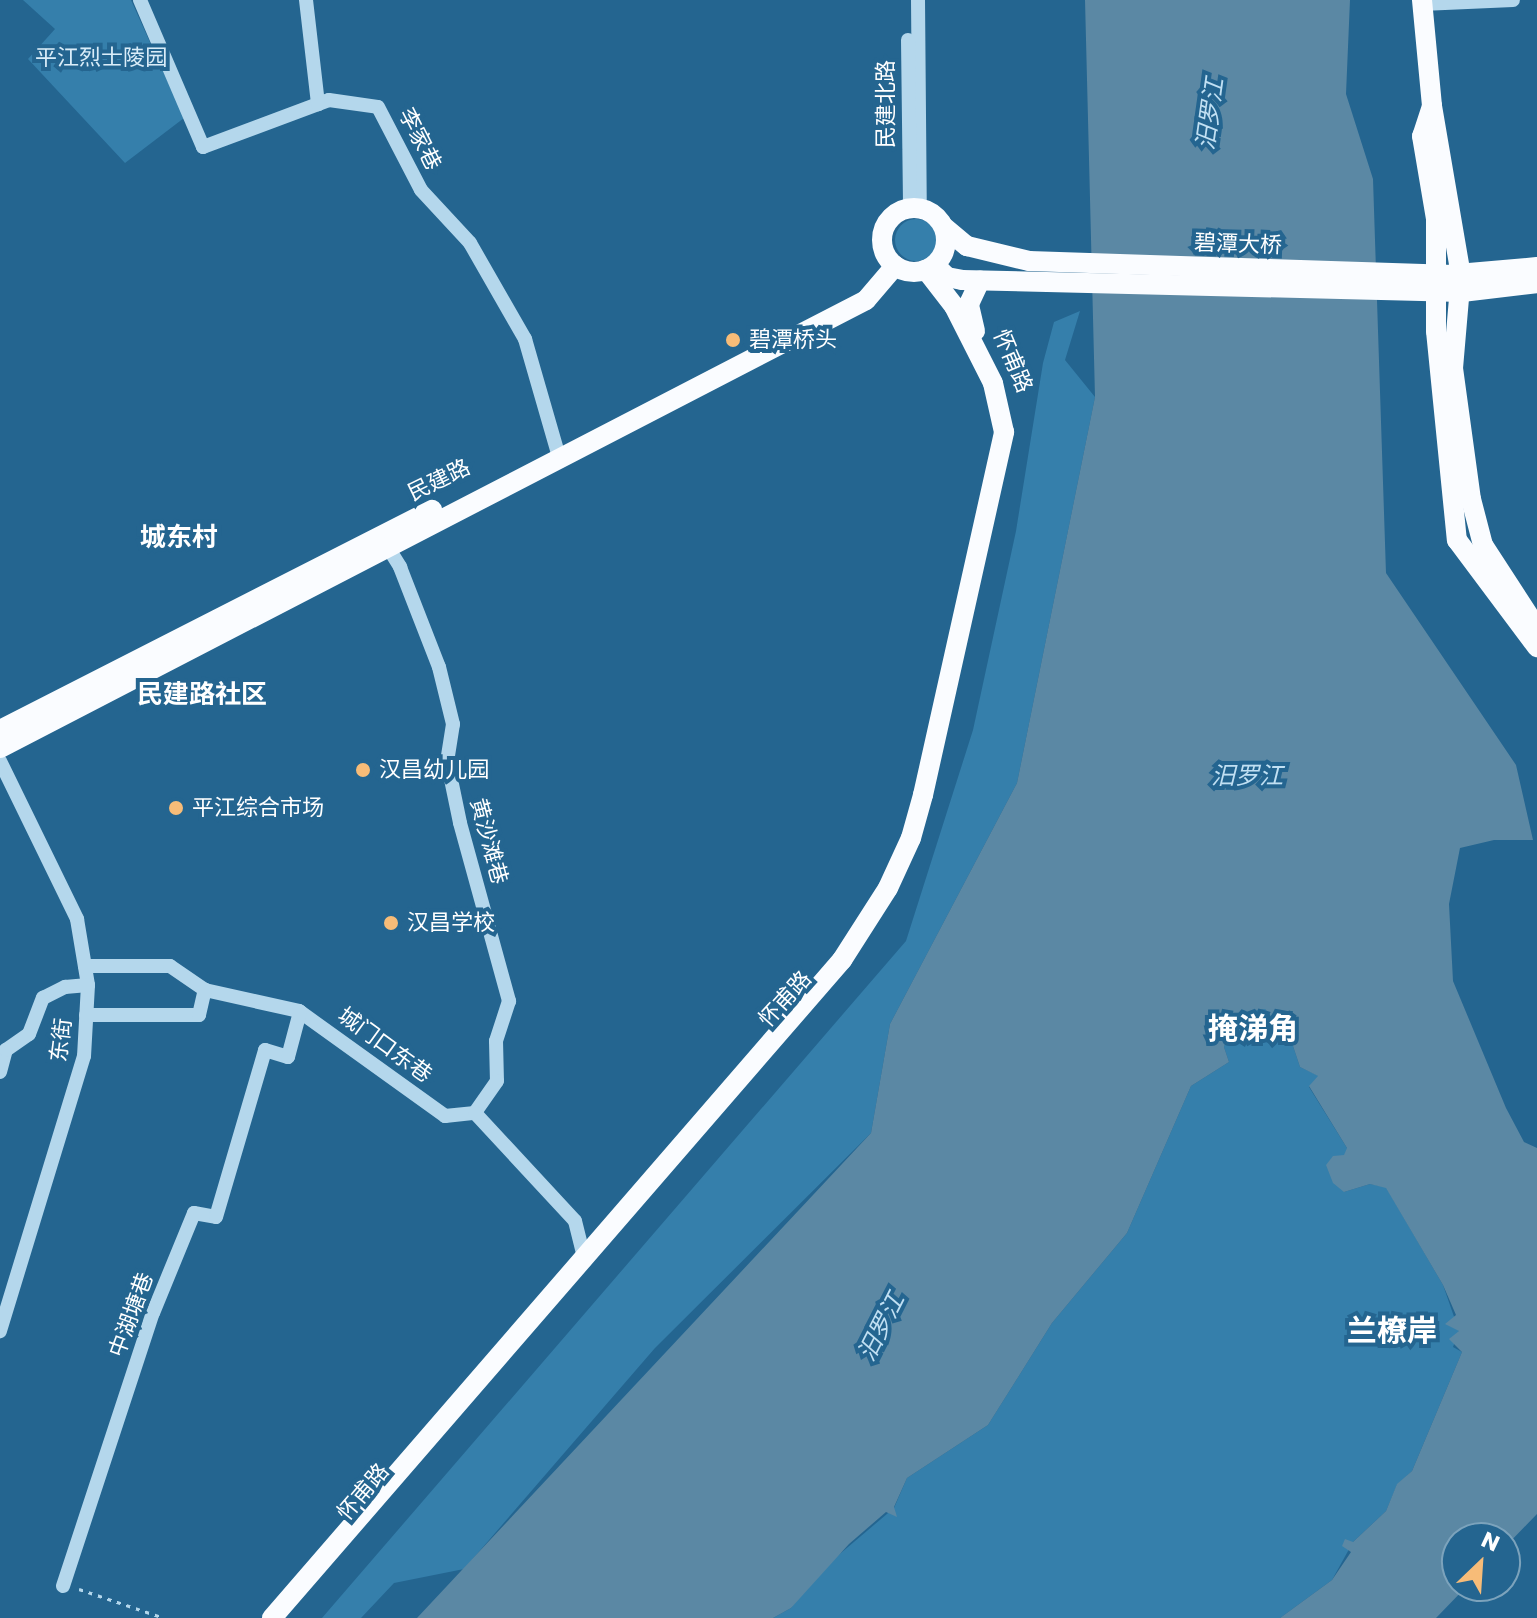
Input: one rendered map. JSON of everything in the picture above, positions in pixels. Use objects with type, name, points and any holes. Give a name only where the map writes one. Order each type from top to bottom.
[{"type":"main road","points":[[1422,2],[1454,283],[1453,368],[1471,499],[1483,545],[1537,628]]},
{"type":"main road","points":[[1432,106],[1422,136],[1436,219],[1436,331],[1457,540],[1537,647]]},
{"type":"main road","points":[[0,748],[384,542],[866,300],[891,262],[886,226],[915,209],[967,246],[1031,271]]},
{"type":"main road","points":[[930,268],[946,247],[944,227]]},
{"type":"main road","points":[[891,262],[930,268],[947,277],[980,280],[1031,271]]},
{"type":"main road","name":"民建路","points":[[0,730],[384,542],[859,290],[891,262]]},
{"type":"main road","points":[[1454,283],[1537,267]]},
{"type":"main road","points":[[272,1618],[586,1262],[842,960],[888,888],[911,838],[1004,432],[993,383],[954,306],[930,268]]},
{"type":"main road","name":"碧潭大桥","points":[[1031,271],[1454,283]]},
{"type":"main road","name":"怀甫路","points":[[288,1618],[586,1262],[847,966],[895,891],[931,800],[1014,433],[1000,379],[973,329],[969,304],[980,280]]},
{"type":"main road","points":[[1454,283],[1537,283]]},
{"type":"street","name":"李家巷","points":[[140,0],[203,147],[329,100],[378,107],[421,190],[470,243],[525,339],[557,450]]},
{"type":"street","points":[[306,0],[318,104]]},
{"type":"street","name":"民建北路","points":[[909,0],[915,209]]},
{"type":"street","points":[[915,209],[918,0]]},
{"type":"street","points":[[1422,2],[1513,0]]},
{"type":"street","name":"黄沙滩巷","points":[[384,542],[439,667],[453,724],[447,760],[460,823],[509,1001],[496,1041],[497,1081],[475,1113]]},
{"type":"street","name":"东街","points":[[0,761],[77,919],[88,985],[84,1056],[0,1331]]},
{"type":"street","name":"城门口东巷","points":[[85,966],[170,966],[205,990],[300,1012],[445,1116],[475,1113]]},
{"type":"street","points":[[0,1072],[6,1050],[29,1034],[43,998],[65,987],[88,985]]},
{"type":"street","points":[[86,1015],[199,1015],[205,990]]},
{"type":"street","name":"中湖塘巷","points":[[63,1586],[153,1313],[194,1213],[216,1217],[265,1050],[288,1057],[300,1012]]},
{"type":"street","points":[[475,1113],[575,1221],[586,1262]]},
{"type":"path","points":[[63,1586],[164,1618]]},
{"type":"green space","name":"平江烈士陵园","points":[[23,0],[131,0],[184,118],[125,163],[28,59],[55,29]]},
{"type":"green space","points":[[916,219],[931,225],[937,240],[931,255],[916,261],[901,255],[895,240],[901,225]]},
{"type":"green space","points":[[1080,311],[1065,360],[1095,397],[1017,783],[890,1024],[871,1133],[655,1348],[464,1569],[394,1583],[361,1618],[322,1618],[906,941],[973,730],[1016,531],[1043,363],[1054,322]]},
{"type":"green space","points":[[1265,1009],[1292,1043],[1300,1067],[1319,1076],[1309,1087],[1347,1148],[1344,1192],[1370,1184],[1386,1187],[1443,1285],[1459,1331],[1453,1347],[1462,1352],[1412,1471],[1397,1485],[1386,1511],[1353,1542],[1332,1580],[1280,1618],[773,1618],[791,1608],[815,1575],[894,1508],[907,1478],[988,1425],[1052,1323],[1127,1233],[1191,1086],[1229,1062],[1224,1047],[1236,1014]]},
{"type":"water","name":"汨罗江","points":[[1085,0],[1350,0],[1346,94],[1373,179],[1386,573],[1516,765],[1533,840],[1494,840],[1460,848],[1449,904],[1453,981],[1506,1108],[1524,1142],[1537,1148],[1537,1514],[1521,1530],[1521,1522],[1441,1522],[1441,1602],[1452,1602],[1436,1618],[1280,1618],[1332,1580],[1351,1552],[1342,1546],[1345,1539],[1353,1542],[1386,1511],[1397,1484],[1412,1471],[1462,1352],[1449,1339],[1459,1331],[1445,1324],[1456,1315],[1443,1285],[1386,1188],[1370,1184],[1344,1192],[1333,1183],[1326,1165],[1333,1156],[1344,1155],[1347,1148],[1309,1086],[1318,1076],[1300,1067],[1292,1043],[1265,1009],[1236,1014],[1224,1047],[1229,1062],[1191,1086],[1127,1233],[1052,1323],[988,1425],[907,1478],[894,1507],[897,1517],[886,1512],[849,1544],[791,1608],[773,1618],[417,1618],[871,1133],[890,1024],[1017,783],[1095,397]]},
{"type":"place","name":"碧潭桥头","points":[[733,340]]},
{"type":"place","name":"汉昌幼儿园","points":[[363,770]]},
{"type":"place","name":"平江综合市场","points":[[176,808]]},
{"type":"place","name":"汉昌学校","points":[[391,923]]},
{"type":"district","name":"城东村","points":[[179,538]]},
{"type":"district","name":"民建路社区","points":[[202,695]]},
{"type":"district","name":"掩涕角","points":[[1253,1029]]},
{"type":"district","name":"兰橑岸","points":[[1392,1331]]}]
